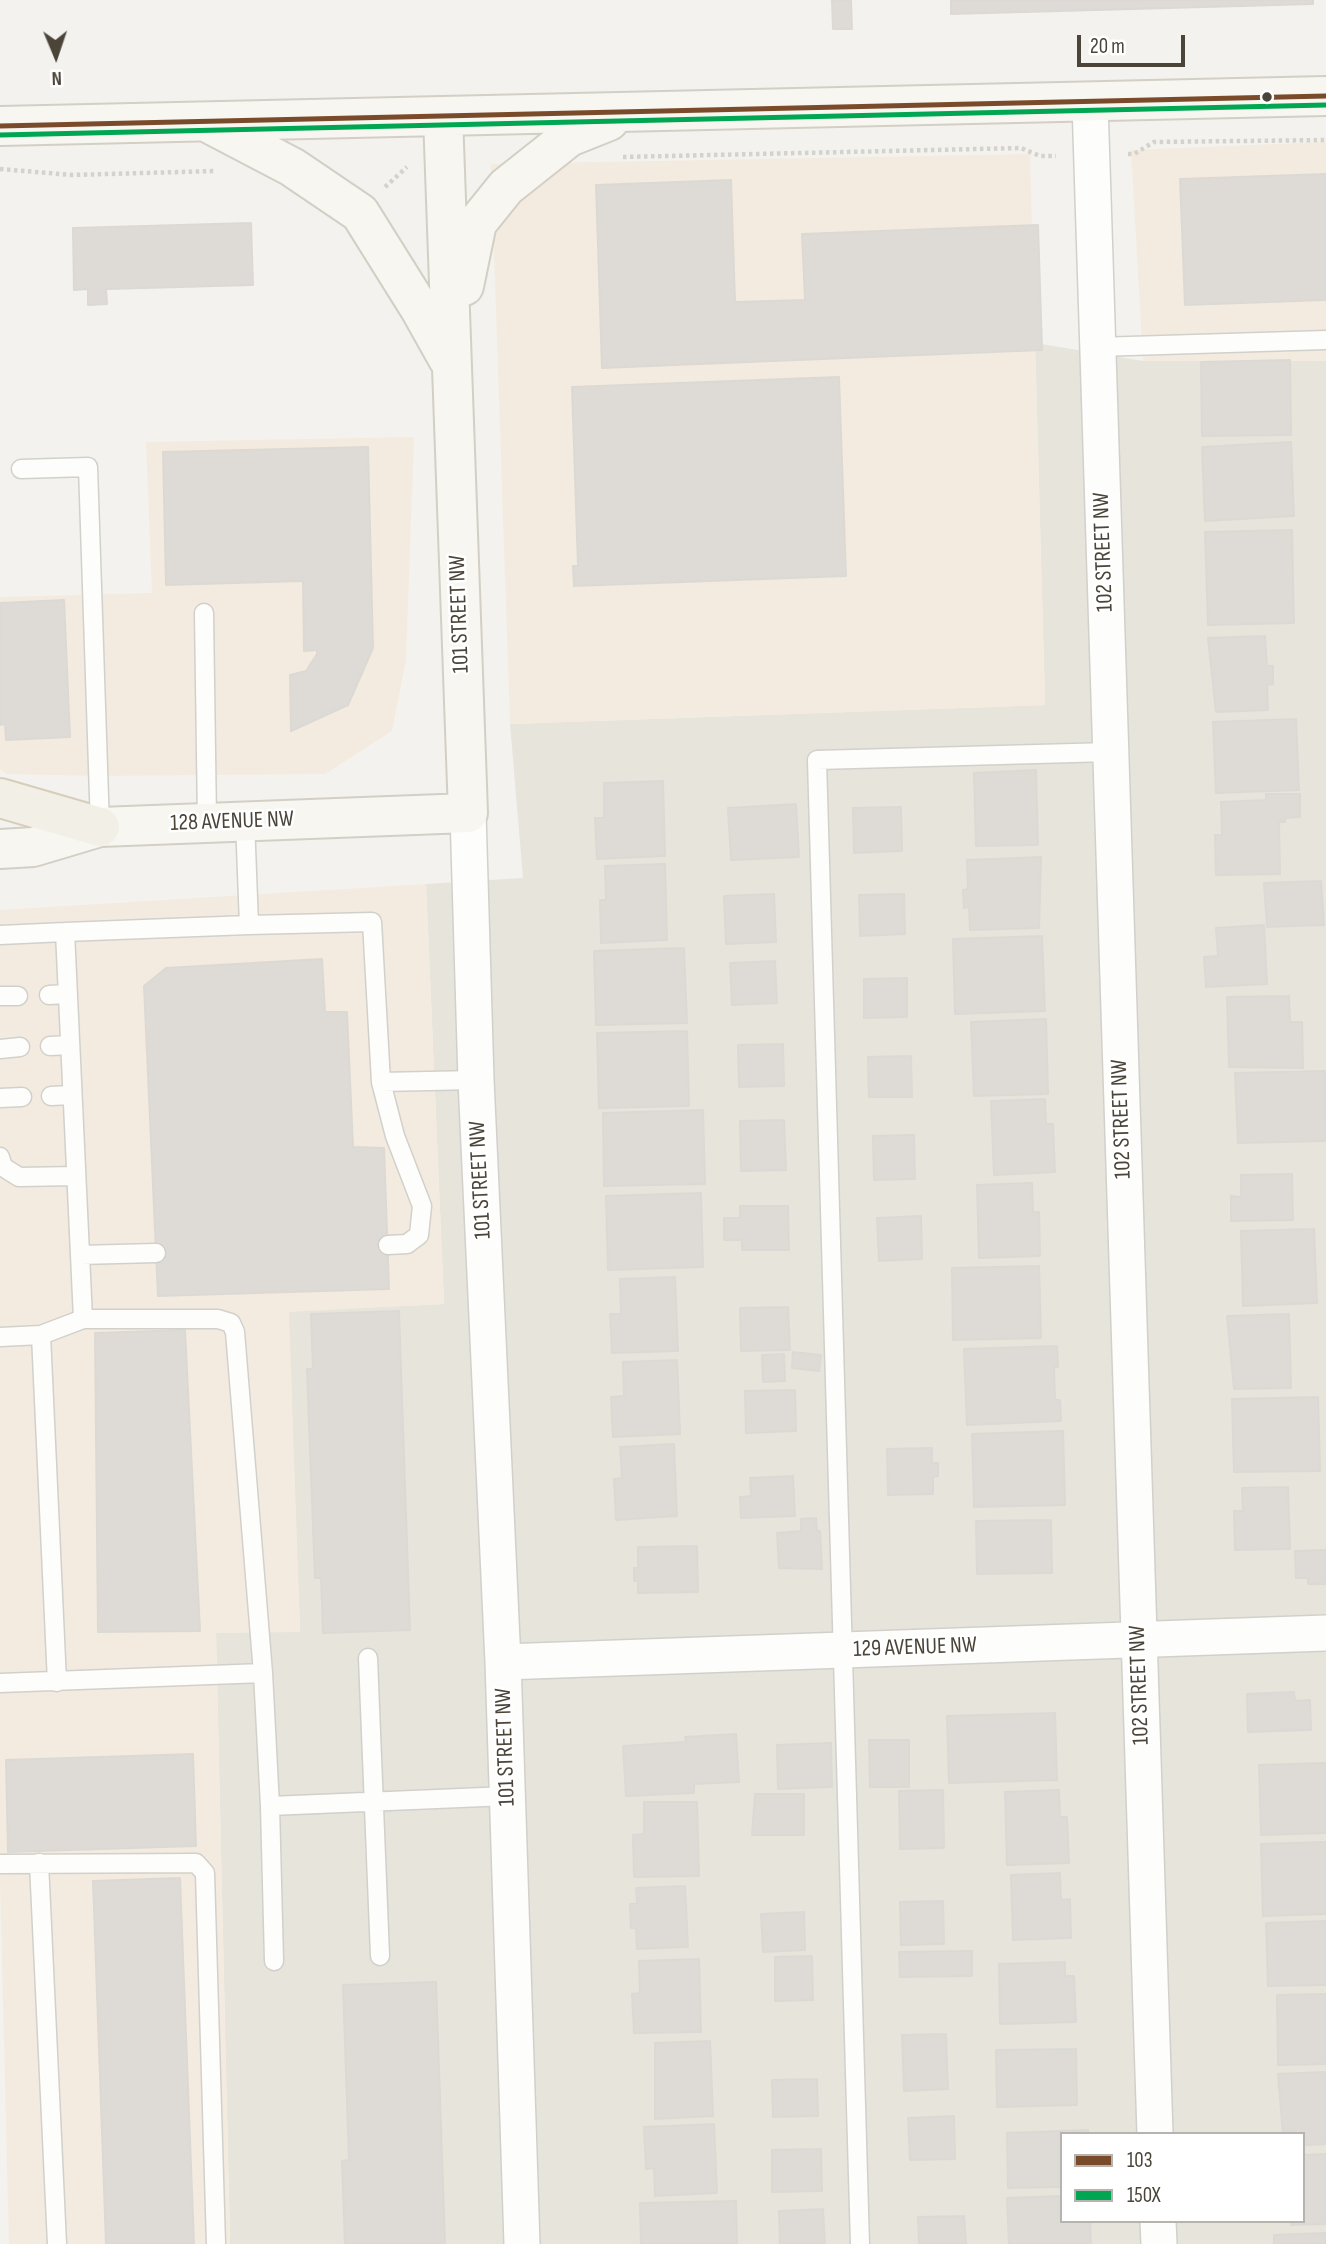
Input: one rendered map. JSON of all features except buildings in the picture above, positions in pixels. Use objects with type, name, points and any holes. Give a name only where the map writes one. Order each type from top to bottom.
[{"type":"main road","points":[[0,126],[629,114],[1326,96]]},
{"type":"main road","points":[[451,364],[477,223],[506,187],[546,153],[569,137],[629,114]]},
{"type":"main road","name":"101 STREET NW","points":[[443,116],[468,813]]},
{"type":"main road","points":[[203,121],[292,167],[360,214],[451,364]]},
{"type":"main road","points":[[0,798],[100,827]]},
{"type":"main road","name":"128 AVENUE NW","points":[[0,849],[33,847],[100,827],[468,813]]},
{"type":"street","name":"102 STREET NW","points":[[1090,103],[1156,2132]]},
{"type":"street","name":"101 STREET NW","points":[[468,813],[476,1080],[503,1662],[522,2244]]},
{"type":"street","name":"129 AVENUE NW","points":[[503,1662],[1326,1633]]},
{"type":"street","points":[[1158,2223],[1159,2244]]},
{"type":"lane","points":[[1097,347],[1326,340]]},
{"type":"lane","points":[[21,468],[88,467],[100,827]]},
{"type":"lane","points":[[204,613],[207,822]]},
{"type":"lane","points":[[860,2244],[817,760],[1110,752]]},
{"type":"lane","points":[[245,821],[249,925]]},
{"type":"lane","points":[[0,935],[373,922],[381,1082],[395,1136],[422,1206],[419,1235],[407,1244],[388,1245]]},
{"type":"lane","points":[[65,932],[83,1319]]},
{"type":"lane","points":[[49,995],[68,995]]},
{"type":"lane","points":[[0,996],[18,996]]},
{"type":"lane","points":[[50,1046],[70,1045]]},
{"type":"lane","points":[[0,1049],[20,1047]]},
{"type":"lane","points":[[381,1082],[476,1080]]},
{"type":"lane","points":[[51,1096],[72,1095]]},
{"type":"lane","points":[[0,1098],[22,1097]]},
{"type":"lane","points":[[0,1157],[3,1167],[19,1177],[76,1176]]},
{"type":"lane","points":[[80,1255],[156,1253]]},
{"type":"lane","points":[[0,1337],[41,1335],[83,1319],[218,1319],[231,1322],[235,1332],[263,1673],[274,1961]]},
{"type":"lane","points":[[41,1335],[57,1682]]},
{"type":"lane","points":[[368,1658],[380,1956]]},
{"type":"lane","points":[[0,1684],[263,1673]]},
{"type":"lane","points":[[270,1807],[508,1796]]},
{"type":"lane","points":[[39,1863],[57,2244]]},
{"type":"lane","points":[[0,1864],[196,1863],[205,1873],[216,2244]]},
{"type":"path","points":[[1134,154],[1154,142],[1326,139]]},
{"type":"path","points":[[609,158],[1021,148],[1029,148],[1040,156]]},
{"type":"path","points":[[379,194],[404,167],[414,166]]},
{"type":"path","points":[[0,169],[72,175],[220,171]]},
{"type":"shaded area","points":[[1326,142],[1326,361],[1143,361],[1131,150]]},
{"type":"shaded area","points":[[1030,154],[1045,705],[510,724],[491,164]]},
{"type":"shaded area","points":[[1035,343],[1143,361],[1326,361],[1326,2244],[230,2244],[216,1633],[300,1631],[288,1311],[444,1304],[426,884],[523,878],[510,724],[1045,705]]},
{"type":"shaded area","points":[[414,437],[406,660],[392,731],[325,774],[99,776],[7,774],[0,769],[0,597],[152,593],[146,442]]},
{"type":"shaded area","points":[[426,884],[444,1304],[289,1312],[300,1632],[216,1633],[230,2244],[9,2244],[0,1883],[0,910]]},
{"type":"transit line","name":"103","points":[[0,126],[1326,96]]},
{"type":"transit line","name":"150X","points":[[0,135],[1326,105]]}]
